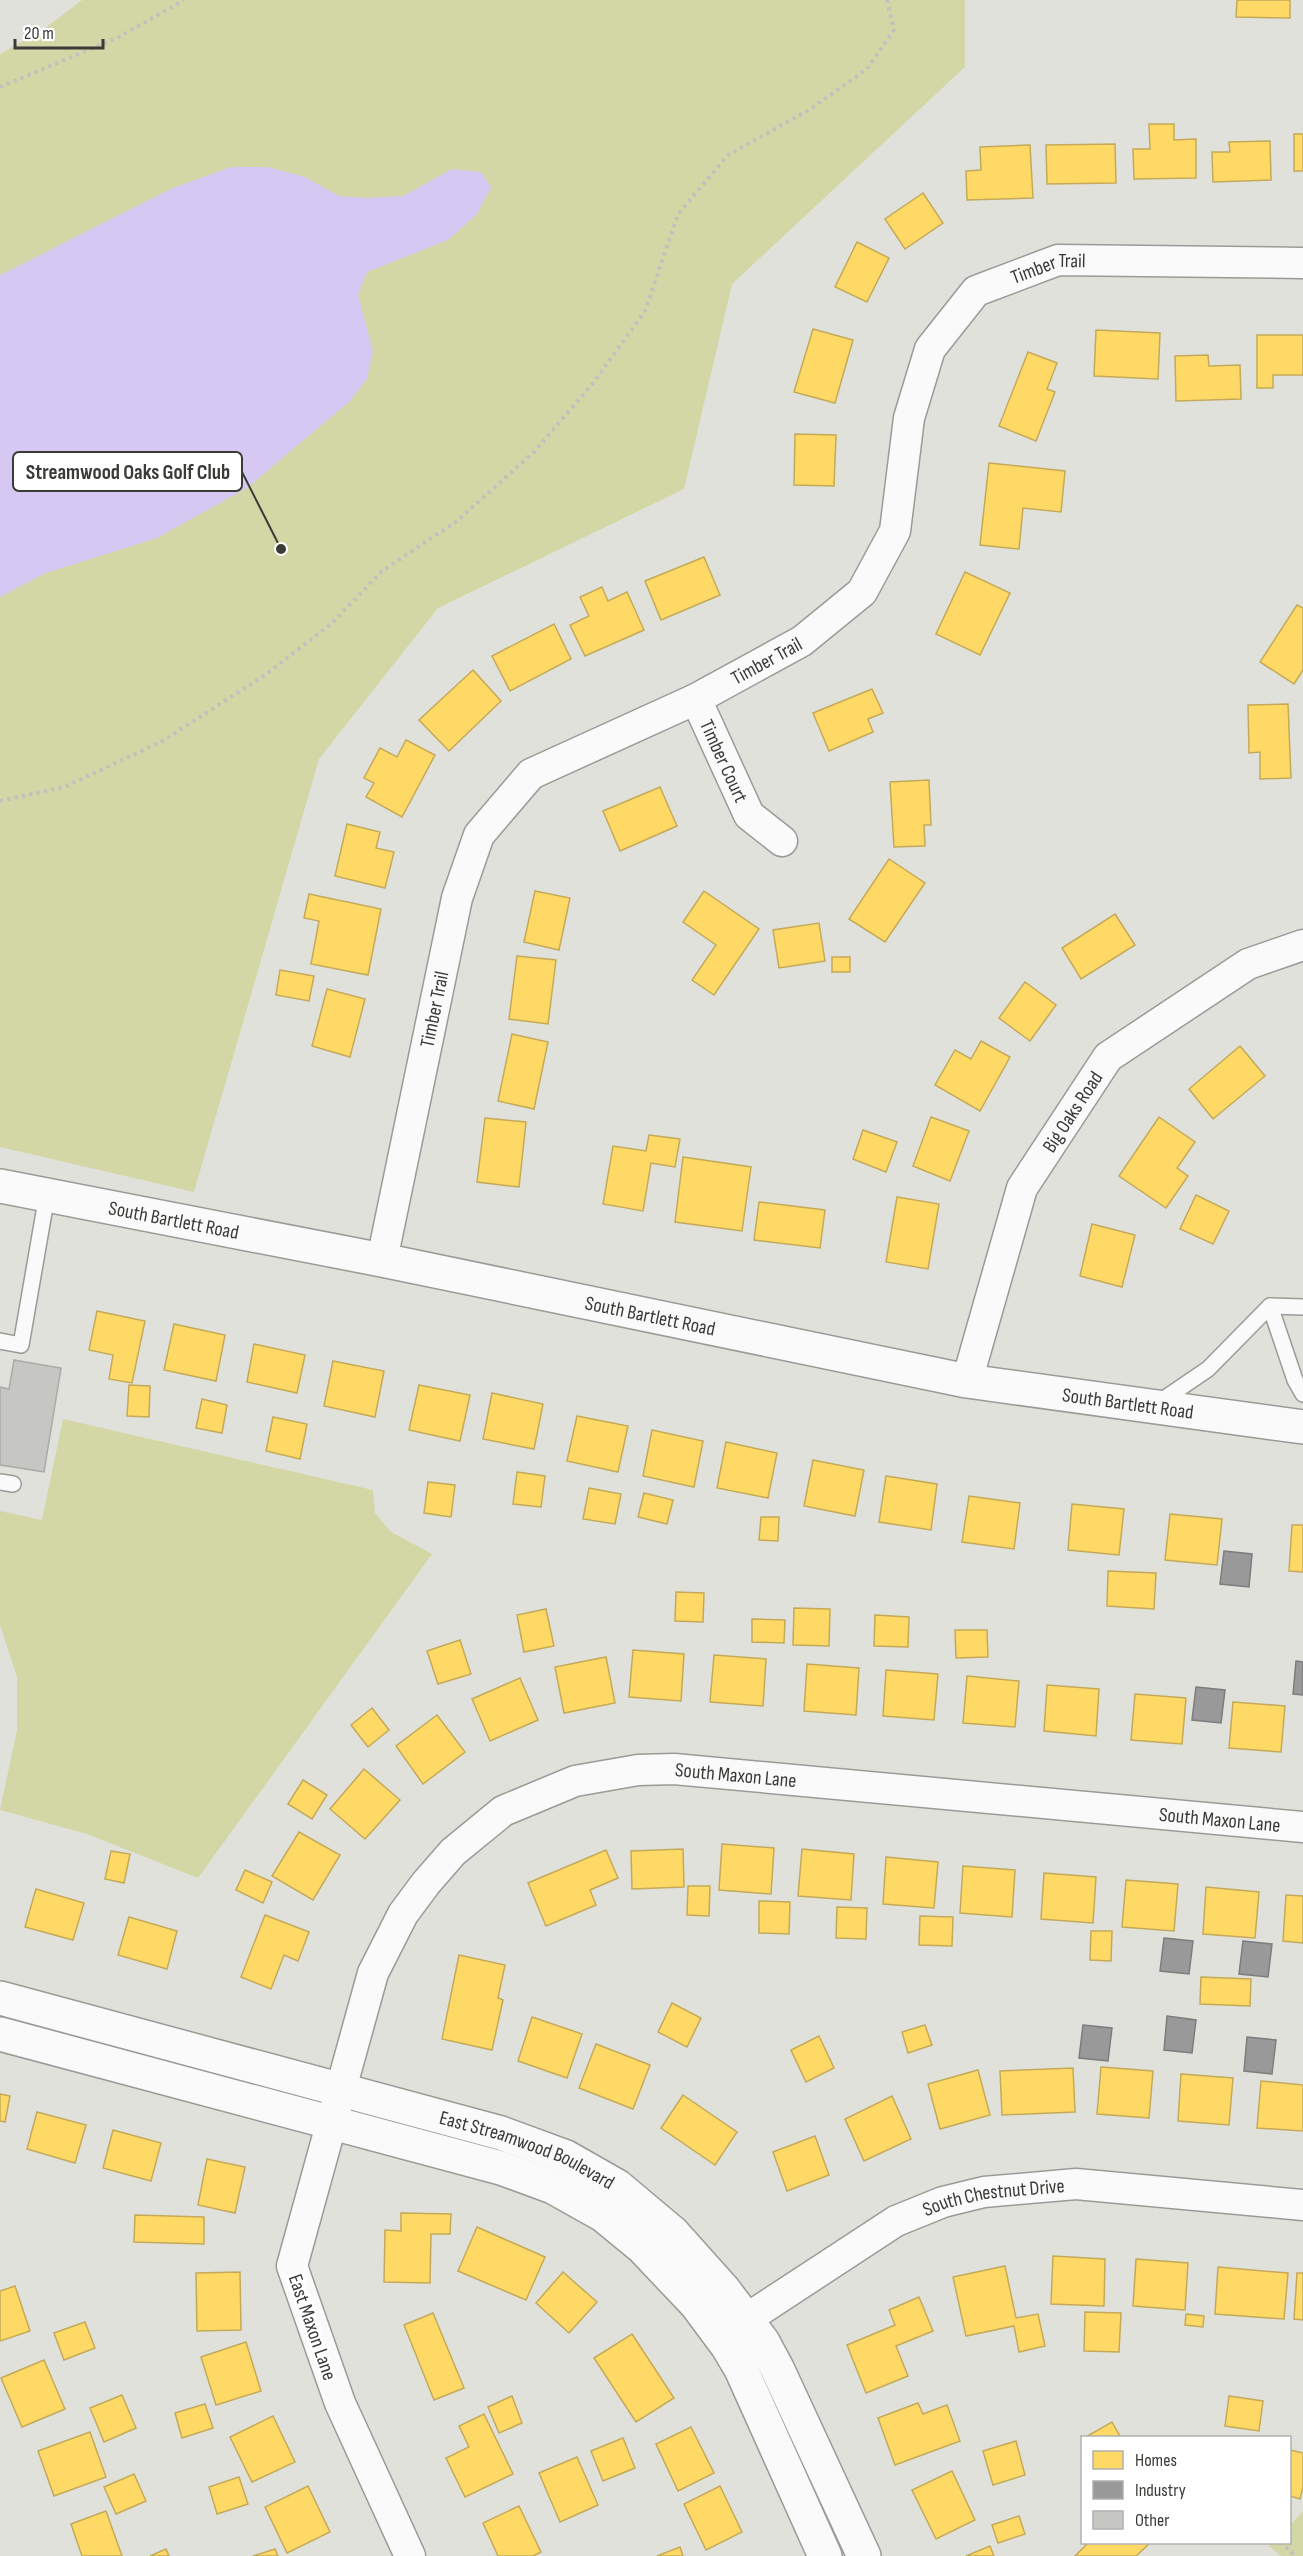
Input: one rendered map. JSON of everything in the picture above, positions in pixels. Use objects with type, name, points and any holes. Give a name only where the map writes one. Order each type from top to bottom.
[{"type":"street","name":"Timber Trail","points":[[382,1260],[457,898],[479,835],[531,774],[696,699],[802,641],[861,592],[895,531],[909,418],[930,349],[976,291],[1058,260],[1303,263]]},
{"type":"street","name":"Timber Court","points":[[696,699],[749,816],[782,841]]},
{"type":"street","name":"Big Oaks Road","points":[[967,1380],[1022,1188],[1108,1057],[1248,964],[1303,945]]},
{"type":"street","name":"South Bartlett Road","points":[[0,1186],[382,1260],[967,1380],[1303,1427]]},
{"type":"street","name":"South Maxon Lane","points":[[342,2088],[373,1973],[403,1914],[426,1883],[453,1852],[503,1811],[575,1781],[638,1770],[674,1769],[1303,1827]]},
{"type":"street","name":"East Streamwood Boulevard","points":[[0,1998],[342,2088],[520,2139],[589,2169],[617,2186],[651,2212],[700,2263],[747,2319],[777,2368],[864,2556]]},
{"type":"street","name":"East Streamwood Boulevard","points":[[0,2034],[501,2168],[553,2187],[584,2202],[642,2247],[696,2304],[720,2336],[752,2394],[825,2556]]},
{"type":"street","name":"East Maxon Lane","points":[[342,2088],[292,2266],[339,2403],[410,2556]]},
{"type":"street","name":"South Chestnut Drive","points":[[720,2336],[896,2221],[943,2202],[984,2192],[1076,2184],[1303,2205]]},
{"type":"lane","points":[[0,1341],[21,1345],[47,1195]]},
{"type":"lane","points":[[1153,1406],[1208,1369],[1270,1306],[1303,1308]]},
{"type":"lane","points":[[1270,1306],[1295,1380],[1303,1394]]},
{"type":"path","points":[[0,87],[119,37],[184,0]]},
{"type":"path","points":[[0,801],[64,787],[161,742],[265,675],[331,624],[382,572],[457,521],[534,452],[594,382],[645,311],[678,214],[728,155],[809,110],[867,69],[894,30],[887,0]]},
{"type":"path","points":[[1282,2544],[1296,2556]]},
{"type":"green space","points":[[82,0],[965,0],[965,67],[732,284],[684,489],[438,608],[319,759],[194,1192],[0,1147],[0,54],[44,29]]},
{"type":"green space","points":[[63,1419],[373,1490],[375,1513],[391,1532],[432,1554],[198,1878],[87,1834],[0,1810],[17,1730],[17,1677],[0,1625],[0,1511],[42,1520]]},
{"type":"green space","points":[[1303,2511],[1303,2556],[1281,2556],[1269,2546],[1271,2544],[1291,2544],[1291,2524]]},
{"type":"shaded area","points":[[231,167],[268,167],[305,177],[339,196],[369,198],[403,196],[452,169],[481,172],[491,187],[477,214],[448,240],[367,272],[358,295],[373,351],[367,379],[350,401],[247,488],[157,538],[46,573],[0,597],[0,275],[173,188]]},
{"type":"building: Homes","points":[[1237,0],[1290,0],[1290,18],[1236,17]]},
{"type":"building: Homes","points":[[1149,124],[1174,124],[1174,140],[1196,139],[1196,178],[1134,179],[1133,149],[1150,149]]},
{"type":"building: Homes","points":[[1294,134],[1303,134],[1303,171],[1294,171]]},
{"type":"building: Homes","points":[[1270,141],[1271,180],[1213,182],[1212,152],[1230,152],[1229,142]]},
{"type":"building: Homes","points":[[1115,144],[1116,183],[1047,184],[1046,145]]},
{"type":"building: Homes","points":[[1030,145],[1033,198],[967,200],[966,171],[981,170],[980,147]]},
{"type":"building: Homes","points":[[923,193],[943,223],[905,249],[885,219]]},
{"type":"building: Homes","points":[[857,242],[889,258],[867,302],[835,287]]},
{"type":"building: Homes","points":[[813,329],[853,340],[835,403],[794,392]]},
{"type":"building: Homes","points":[[1096,330],[1160,333],[1158,379],[1094,376]]},
{"type":"building: Homes","points":[[1257,335],[1303,335],[1303,375],[1273,375],[1273,388],[1257,388]]},
{"type":"building: Homes","points":[[1028,352],[1057,363],[1047,389],[1055,392],[1036,441],[999,426]]},
{"type":"building: Homes","points":[[1208,355],[1209,366],[1240,365],[1241,399],[1176,401],[1175,356]]},
{"type":"building: Homes","points":[[795,434],[836,435],[834,486],[794,485]]},
{"type":"building: Homes","points":[[989,463],[1065,471],[1061,512],[1023,508],[1019,549],[980,545]]},
{"type":"building: Homes","points":[[704,557],[720,595],[661,620],[645,581]]},
{"type":"building: Homes","points":[[965,572],[1010,593],[980,655],[936,634]]},
{"type":"building: Homes","points":[[602,587],[608,601],[627,592],[644,630],[585,656],[570,625],[589,616],[580,597]]},
{"type":"building: Homes","points":[[1297,605],[1303,608],[1303,670],[1294,684],[1260,662]]},
{"type":"building: Homes","points":[[554,624],[571,659],[510,691],[492,656]]},
{"type":"building: Homes","points":[[473,670],[501,701],[449,751],[419,720]]},
{"type":"building: Homes","points":[[872,689],[883,713],[868,719],[873,732],[829,751],[813,713]]},
{"type":"building: Homes","points":[[1288,704],[1291,778],[1260,779],[1260,752],[1249,753],[1248,705]]},
{"type":"building: Homes","points":[[406,740],[435,755],[402,817],[366,797],[374,783],[364,778],[380,748],[397,757]]},
{"type":"building: Homes","points":[[929,780],[931,825],[924,825],[925,846],[894,847],[890,782]]},
{"type":"building: Homes","points":[[660,787],[677,826],[620,851],[603,811]]},
{"type":"building: Homes","points":[[347,824],[380,832],[376,848],[394,852],[385,888],[335,876]]},
{"type":"building: Homes","points":[[889,859],[925,883],[885,942],[849,919]]},
{"type":"building: Homes","points":[[535,891],[570,898],[559,950],[524,942]]},
{"type":"building: Homes","points":[[704,891],[759,929],[714,995],[692,980],[716,945],[683,922]]},
{"type":"building: Homes","points":[[309,894],[381,909],[368,975],[311,964],[319,921],[304,918]]},
{"type":"building: Homes","points":[[1115,914],[1135,945],[1081,979],[1062,948]]},
{"type":"building: Homes","points":[[819,923],[825,961],[779,968],[773,930]]},
{"type":"building: Homes","points":[[517,956],[556,960],[548,1024],[509,1019]]},
{"type":"building: Homes","points":[[832,957],[850,957],[850,972],[832,972]]},
{"type":"building: Homes","points":[[280,970],[314,976],[309,1001],[276,995]]},
{"type":"building: Homes","points":[[1025,982],[1056,1005],[1030,1041],[999,1018]]},
{"type":"building: Homes","points":[[327,989],[365,999],[350,1057],[312,1046]]},
{"type":"building: Homes","points":[[512,1034],[548,1042],[534,1109],[498,1101]]},
{"type":"building: Homes","points":[[981,1041],[1010,1057],[980,1111],[935,1085],[955,1050],[971,1059]]},
{"type":"building: Homes","points":[[1240,1046],[1265,1076],[1213,1119],[1189,1089]]},
{"type":"building: Homes","points":[[931,1117],[969,1131],[950,1181],[913,1166]]},
{"type":"building: Homes","points":[[1159,1117],[1195,1142],[1177,1168],[1188,1176],[1166,1208],[1119,1176]]},
{"type":"building: Homes","points":[[485,1118],[526,1122],[519,1187],[477,1182]]},
{"type":"building: Homes","points":[[863,1130],[897,1142],[886,1172],[853,1159]]},
{"type":"building: Homes","points":[[649,1135],[680,1139],[675,1167],[651,1163],[643,1211],[603,1204],[613,1146],[646,1151]]},
{"type":"building: Homes","points":[[683,1157],[751,1167],[742,1231],[675,1222]]},
{"type":"building: Homes","points":[[1196,1195],[1229,1211],[1213,1244],[1180,1229]]},
{"type":"building: Homes","points":[[897,1197],[939,1204],[928,1269],[886,1262]]},
{"type":"building: Homes","points":[[759,1202],[825,1210],[820,1248],[754,1240]]},
{"type":"building: Homes","points":[[1092,1224],[1135,1235],[1122,1287],[1080,1276]]},
{"type":"building: Homes","points":[[97,1311],[145,1321],[132,1383],[109,1379],[113,1355],[89,1350]]},
{"type":"building: Homes","points":[[174,1324],[225,1335],[216,1381],[164,1370]]},
{"type":"building: Homes","points":[[254,1344],[305,1355],[297,1393],[247,1382]]},
{"type":"building: Homes","points":[[333,1361],[384,1371],[375,1417],[324,1406]]},
{"type":"building: Homes","points":[[129,1385],[150,1386],[149,1417],[127,1416]]},
{"type":"building: Homes","points":[[419,1385],[470,1395],[460,1441],[409,1430]]},
{"type":"building: Homes","points":[[492,1393],[543,1404],[534,1449],[483,1439]]},
{"type":"building: Homes","points":[[202,1399],[227,1405],[222,1433],[196,1428]]},
{"type":"building: Homes","points":[[577,1416],[628,1426],[618,1472],[567,1461]]},
{"type":"building: Homes","points":[[273,1417],[307,1424],[300,1459],[266,1451]]},
{"type":"building: Homes","points":[[652,1430],[703,1441],[694,1487],[643,1476]]},
{"type":"building: Homes","points":[[726,1442],[777,1453],[768,1498],[717,1488]]},
{"type":"building: Homes","points":[[813,1460],[864,1470],[855,1516],[804,1506]]},
{"type":"building: Homes","points":[[517,1472],[545,1476],[541,1507],[513,1504]]},
{"type":"building: Homes","points":[[886,1476],[937,1484],[931,1530],[879,1522]]},
{"type":"building: Homes","points":[[428,1482],[455,1485],[451,1517],[424,1513]]},
{"type":"building: Homes","points":[[589,1488],[621,1494],[615,1524],[583,1519]]},
{"type":"building: Homes","points":[[644,1493],[673,1500],[667,1524],[638,1517]]},
{"type":"building: Homes","points":[[969,1496],[1020,1503],[1014,1549],[962,1542]]},
{"type":"building: Homes","points":[[1072,1504],[1124,1509],[1119,1555],[1068,1550]]},
{"type":"building: Homes","points":[[1170,1514],[1222,1519],[1217,1565],[1165,1560]]},
{"type":"building: Homes","points":[[761,1517],[779,1517],[778,1541],[759,1540]]},
{"type":"building: Homes","points":[[1292,1525],[1303,1525],[1303,1572],[1289,1571]]},
{"type":"building: Homes","points":[[1108,1571],[1156,1573],[1154,1609],[1107,1606]]},
{"type":"building: Homes","points":[[676,1592],[704,1593],[703,1622],[675,1621]]},
{"type":"building: Homes","points":[[794,1608],[830,1609],[829,1646],[793,1645]]},
{"type":"building: Homes","points":[[546,1609],[554,1646],[524,1652],[517,1615]]},
{"type":"building: Homes","points":[[875,1615],[909,1617],[908,1647],[874,1646]]},
{"type":"building: Homes","points":[[752,1619],[785,1620],[784,1643],[752,1642]]},
{"type":"building: Homes","points":[[955,1630],[987,1630],[988,1657],[956,1658]]},
{"type":"building: Homes","points":[[460,1640],[471,1674],[438,1684],[427,1651]]},
{"type":"building: Homes","points":[[633,1650],[684,1654],[681,1701],[629,1697]]},
{"type":"building: Homes","points":[[714,1655],[766,1659],[763,1706],[710,1702]]},
{"type":"building: Homes","points":[[606,1657],[615,1703],[564,1713],[555,1667]]},
{"type":"building: Homes","points":[[807,1664],[859,1668],[856,1715],[804,1711]]},
{"type":"building: Homes","points":[[886,1670],[938,1674],[934,1720],[883,1716]]},
{"type":"building: Homes","points":[[967,1676],[1019,1681],[1015,1727],[963,1723]]},
{"type":"building: Homes","points":[[520,1678],[538,1720],[490,1741],[472,1699]]},
{"type":"building: Homes","points":[[1047,1685],[1099,1689],[1096,1736],[1044,1731]]},
{"type":"building: Homes","points":[[1135,1694],[1186,1698],[1182,1744],[1131,1740]]},
{"type":"building: Homes","points":[[1233,1702],[1285,1706],[1281,1752],[1229,1748]]},
{"type":"building: Homes","points":[[372,1708],[389,1730],[368,1747],[351,1725]]},
{"type":"building: Homes","points":[[437,1715],[465,1752],[423,1784],[396,1746]]},
{"type":"building: Homes","points":[[364,1769],[400,1800],[365,1839],[330,1809]]},
{"type":"building: Homes","points":[[303,1780],[327,1795],[312,1819],[288,1804]]},
{"type":"building: Homes","points":[[299,1832],[340,1855],[313,1900],[272,1876]]},
{"type":"building: Homes","points":[[722,1844],[774,1848],[771,1894],[719,1890]]},
{"type":"building: Homes","points":[[683,1849],[684,1887],[632,1889],[631,1851]]},
{"type":"building: Homes","points":[[802,1849],[854,1854],[851,1900],[798,1896]]},
{"type":"building: Homes","points":[[606,1850],[618,1878],[590,1890],[596,1905],[546,1926],[528,1883]]},
{"type":"building: Homes","points":[[111,1851],[130,1854],[124,1883],[105,1879]]},
{"type":"building: Homes","points":[[886,1857],[938,1862],[934,1908],[883,1904]]},
{"type":"building: Homes","points":[[963,1866],[1015,1870],[1012,1917],[960,1913]]},
{"type":"building: Homes","points":[[245,1870],[272,1882],[263,1903],[236,1890]]},
{"type":"building: Homes","points":[[1044,1873],[1096,1877],[1093,1923],[1041,1919]]},
{"type":"building: Homes","points":[[1126,1880],[1178,1884],[1174,1931],[1122,1927]]},
{"type":"building: Homes","points":[[688,1886],[710,1886],[709,1916],[687,1915]]},
{"type":"building: Homes","points":[[1206,1887],[1259,1892],[1255,1938],[1203,1934]]},
{"type":"building: Homes","points":[[36,1889],[84,1903],[73,1940],[25,1927]]},
{"type":"building: Homes","points":[[1286,1895],[1303,1896],[1303,1943],[1283,1941]]},
{"type":"building: Homes","points":[[759,1901],[790,1902],[789,1934],[759,1933]]},
{"type":"building: Homes","points":[[837,1907],[867,1908],[866,1939],[836,1938]]},
{"type":"building: Homes","points":[[265,1915],[309,1932],[298,1961],[284,1955],[271,1989],[241,1977]]},
{"type":"building: Homes","points":[[920,1916],[953,1917],[952,1946],[919,1945]]},
{"type":"building: Homes","points":[[129,1917],[177,1931],[167,1969],[118,1955]]},
{"type":"building: Homes","points":[[1091,1931],[1112,1931],[1111,1961],[1090,1960]]},
{"type":"building: Homes","points":[[459,1955],[505,1965],[498,1998],[503,2000],[492,2050],[442,2039]]},
{"type":"building: Homes","points":[[1201,1977],[1251,1979],[1250,2006],[1200,2004]]},
{"type":"building: Homes","points":[[672,2003],[701,2018],[687,2047],[658,2032]]},
{"type":"building: Homes","points":[[532,2017],[582,2034],[567,2078],[518,2061]]},
{"type":"building: Homes","points":[[925,2025],[932,2045],[908,2053],[902,2032]]},
{"type":"building: Homes","points":[[819,2036],[834,2068],[806,2082],[791,2050]]},
{"type":"building: Homes","points":[[596,2044],[650,2065],[633,2109],[579,2088]]},
{"type":"building: Homes","points":[[1101,2067],[1153,2071],[1149,2118],[1097,2114]]},
{"type":"building: Homes","points":[[1073,2068],[1075,2112],[1002,2115],[1000,2071]]},
{"type":"building: Homes","points":[[978,2070],[990,2115],[940,2129],[928,2084]]},
{"type":"building: Homes","points":[[1181,2074],[1233,2078],[1229,2125],[1178,2121]]},
{"type":"building: Homes","points":[[1261,2081],[1303,2085],[1303,2131],[1257,2128]]},
{"type":"building: Homes","points":[[0,2094],[10,2096],[5,2122],[0,2121]]},
{"type":"building: Homes","points":[[683,2095],[737,2132],[715,2165],[661,2128]]},
{"type":"building: Homes","points":[[892,2096],[911,2139],[864,2161],[845,2119]]},
{"type":"building: Homes","points":[[37,2112],[86,2125],[75,2163],[27,2149]]},
{"type":"building: Homes","points":[[113,2130],[161,2143],[151,2181],[103,2168]]},
{"type":"building: Homes","points":[[815,2136],[829,2175],[787,2191],[773,2152]]},
{"type":"building: Homes","points":[[207,2159],[245,2167],[235,2213],[198,2205]]},
{"type":"building: Homes","points":[[401,2213],[451,2214],[450,2234],[431,2234],[430,2283],[384,2282],[385,2230],[401,2231]]},
{"type":"building: Homes","points":[[135,2215],[204,2217],[204,2244],[134,2242]]},
{"type":"building: Homes","points":[[477,2227],[545,2257],[526,2300],[458,2271]]},
{"type":"building: Homes","points":[[1053,2256],[1105,2259],[1104,2306],[1051,2304]]},
{"type":"building: Homes","points":[[1136,2259],[1188,2263],[1185,2310],[1133,2306]]},
{"type":"building: Homes","points":[[1005,2266],[1016,2318],[1038,2314],[1045,2346],[1019,2352],[1014,2326],[966,2336],[953,2277]]},
{"type":"building: Homes","points":[[1218,2267],[1288,2273],[1284,2319],[1215,2314]]},
{"type":"building: Homes","points":[[240,2272],[241,2330],[197,2331],[196,2273]]},
{"type":"building: Homes","points":[[563,2272],[597,2302],[569,2333],[536,2303]]},
{"type":"building: Homes","points":[[1297,2273],[1303,2273],[1303,2320],[1294,2319]]},
{"type":"building: Homes","points":[[15,2286],[30,2331],[0,2341],[0,2291]]},
{"type":"building: Homes","points":[[919,2297],[933,2331],[896,2346],[908,2376],[866,2393],[847,2345],[895,2325],[889,2310]]},
{"type":"building: Homes","points":[[1085,2312],[1121,2313],[1119,2352],[1084,2351]]},
{"type":"building: Homes","points":[[433,2313],[464,2388],[434,2400],[404,2325]]},
{"type":"building: Homes","points":[[1186,2314],[1204,2316],[1203,2327],[1185,2325]]},
{"type":"building: Homes","points":[[85,2322],[95,2348],[64,2360],[54,2333]]},
{"type":"building: Homes","points":[[632,2334],[674,2398],[636,2422],[594,2358]]},
{"type":"building: Homes","points":[[246,2342],[261,2391],[216,2405],[201,2357]]},
{"type":"building: Homes","points":[[44,2360],[65,2409],[22,2427],[1,2378]]},
{"type":"building: Homes","points":[[122,2395],[136,2428],[104,2442],[90,2408]]},
{"type":"building: Homes","points":[[512,2396],[522,2423],[499,2433],[488,2407]]},
{"type":"building: Homes","points":[[1229,2396],[1263,2401],[1259,2431],[1225,2426]]},
{"type":"building: Homes","points":[[918,2403],[923,2414],[947,2405],[960,2441],[895,2465],[878,2418]]},
{"type":"building: Homes","points":[[205,2404],[213,2428],[182,2438],[175,2413]]},
{"type":"building: Homes","points":[[484,2414],[513,2474],[465,2497],[446,2458],[469,2447],[459,2426]]},
{"type":"building: Homes","points":[[273,2416],[295,2462],[252,2482],[230,2437]]},
{"type":"building: Homes","points":[[1112,2422],[1120,2436],[1088,2436]]},
{"type":"building: Homes","points":[[691,2427],[714,2473],[678,2491],[656,2444]]},
{"type":"building: Homes","points":[[90,2432],[106,2477],[54,2496],[38,2451]]},
{"type":"building: Homes","points":[[623,2438],[635,2468],[603,2481],[591,2451]]},
{"type":"building: Homes","points":[[1016,2441],[1025,2475],[993,2485],[983,2451]]},
{"type":"building: Homes","points":[[1291,2450],[1303,2453],[1303,2487],[1300,2499],[1291,2496]]},
{"type":"building: Homes","points":[[577,2457],[598,2505],[560,2522],[539,2473]]},
{"type":"building: Homes","points":[[952,2471],[975,2520],[936,2539],[912,2490]]},
{"type":"building: Homes","points":[[134,2474],[146,2501],[116,2514],[104,2487]]},
{"type":"building: Homes","points":[[239,2477],[248,2504],[217,2514],[209,2487]]},
{"type":"building: Homes","points":[[308,2486],[330,2532],[287,2553],[265,2507]]},
{"type":"building: Homes","points":[[720,2486],[742,2532],[706,2550],[684,2504]]},
{"type":"building: Homes","points":[[519,2506],[541,2552],[533,2556],[498,2556],[483,2523]]},
{"type":"building: Homes","points":[[106,2511],[122,2556],[82,2556],[71,2524]]},
{"type":"building: Homes","points":[[1019,2516],[1025,2534],[998,2543],[992,2525]]},
{"type":"building: Homes","points":[[1087,2544],[1149,2544],[1136,2556],[1075,2556]]},
{"type":"building: Homes","points":[[990,2546],[994,2556],[966,2556]]},
{"type":"building: Homes","points":[[680,2547],[683,2556],[657,2556]]},
{"type":"building: Homes","points":[[166,2549],[169,2556],[150,2556]]},
{"type":"building: Homes","points":[[275,2549],[278,2556],[253,2556]]},
{"type":"building: Industry","points":[[1224,1551],[1252,1554],[1249,1587],[1220,1584]]},
{"type":"building: Industry","points":[[1296,1661],[1303,1662],[1303,1695],[1293,1694]]},
{"type":"building: Industry","points":[[1196,1687],[1225,1690],[1221,1723],[1192,1720]]},
{"type":"building: Industry","points":[[1164,1938],[1193,1941],[1189,1974],[1160,1971]]},
{"type":"building: Industry","points":[[1243,1941],[1272,1944],[1268,1977],[1239,1974]]},
{"type":"building: Industry","points":[[1167,2016],[1196,2020],[1192,2053],[1164,2050]]},
{"type":"building: Industry","points":[[1083,2025],[1112,2028],[1108,2061],[1079,2058]]},
{"type":"building: Industry","points":[[1247,2037],[1276,2040],[1272,2074],[1244,2071]]},
{"type":"building: Other","points":[[14,1360],[61,1368],[44,1472],[0,1465],[0,1387],[9,1389]]},
{"type":"place","name":"Streamwood Oaks Golf Club","points":[[281,549]]}]
